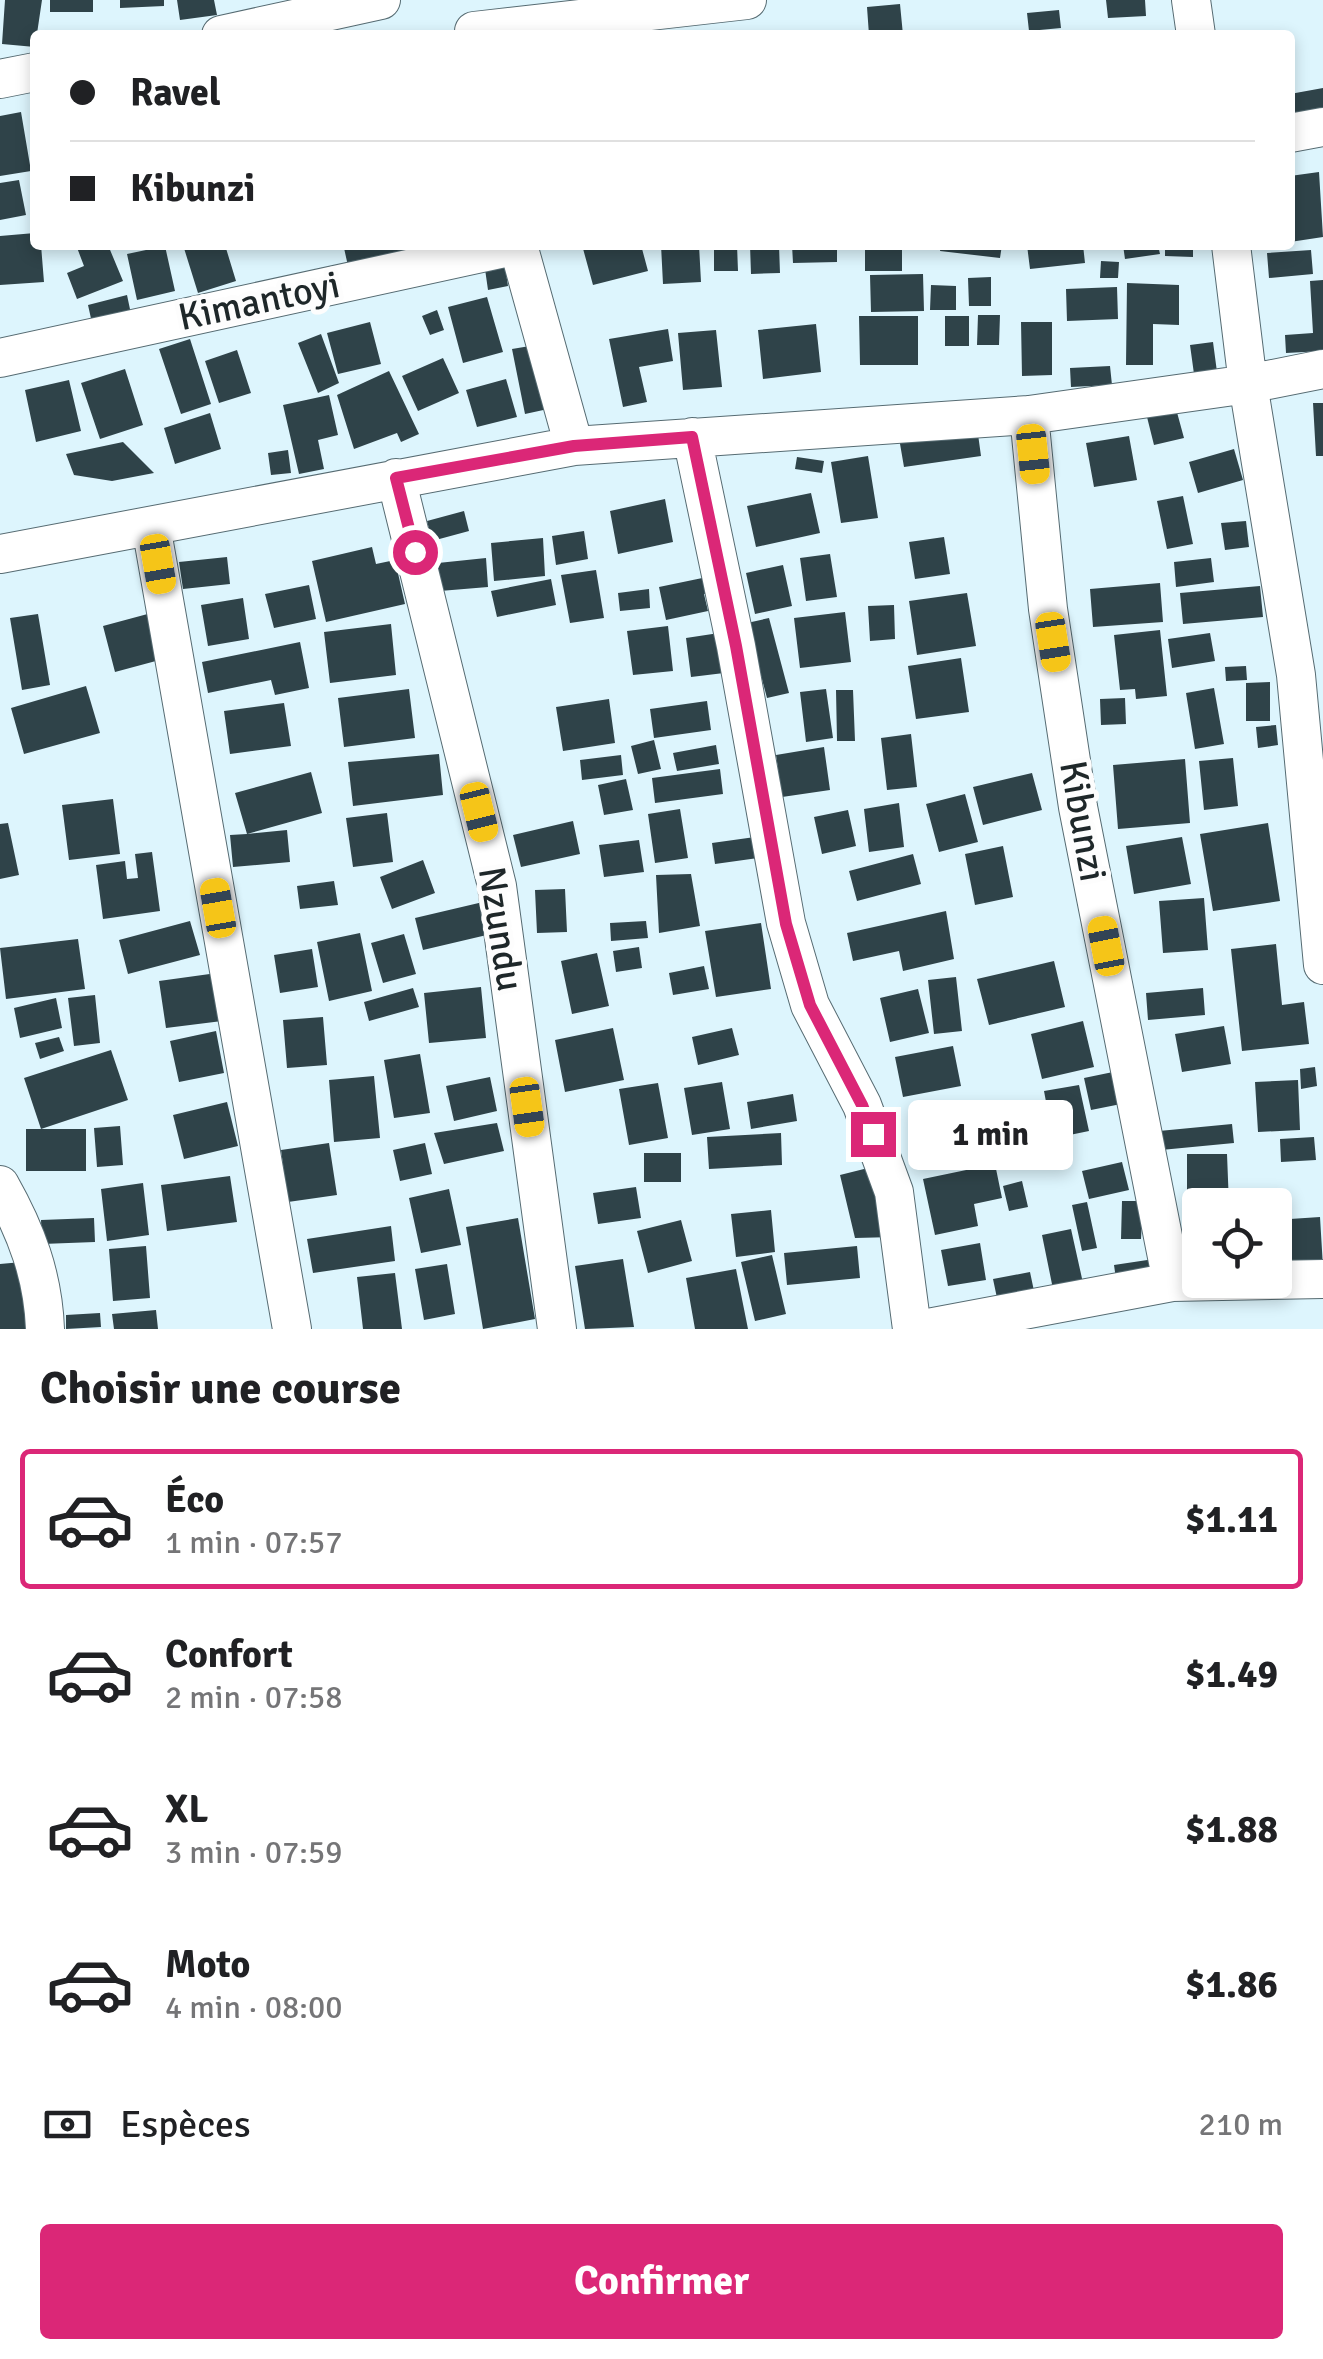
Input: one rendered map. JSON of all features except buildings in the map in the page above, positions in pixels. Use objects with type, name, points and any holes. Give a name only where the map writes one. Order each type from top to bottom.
[{"type":"street","points":[[244,30],[381,0]]},
{"type":"street","points":[[471,22],[746,0]]},
{"type":"street","points":[[1190,0],[1195,30]]},
{"type":"street","points":[[0,79],[30,73]]},
{"type":"street","points":[[1295,132],[1323,127]]},
{"type":"street","name":"Kimantoyi","points":[[0,358],[495,250]]},
{"type":"street","points":[[519,250],[574,446]]},
{"type":"street","points":[[1232,250],[1248,384],[1296,675],[1323,965]]},
{"type":"street","points":[[0,554],[574,446],[1029,416],[1248,384],[1323,368]]},
{"type":"street","name":"Kibunzi","points":[[1029,416],[1048,608],[1078,808],[1172,1282]]},
{"type":"street","points":[[692,437],[736,646],[786,924],[810,1005],[862,1105],[894,1192],[912,1329]]},
{"type":"street","name":"Nzundu","points":[[396,478],[497,886],[557,1329]]},
{"type":"street","points":[[151,526],[292,1329]]},
{"type":"street","points":[[0,1184],[25,1230],[44,1292],[45,1329]]},
{"type":"street","points":[[922,1329],[1172,1282],[1323,1279]]},
{"type":"route","points":[[415,552],[396,478],[574,446],[692,437],[736,646],[786,924],[810,1005],[873,1134]]}]
